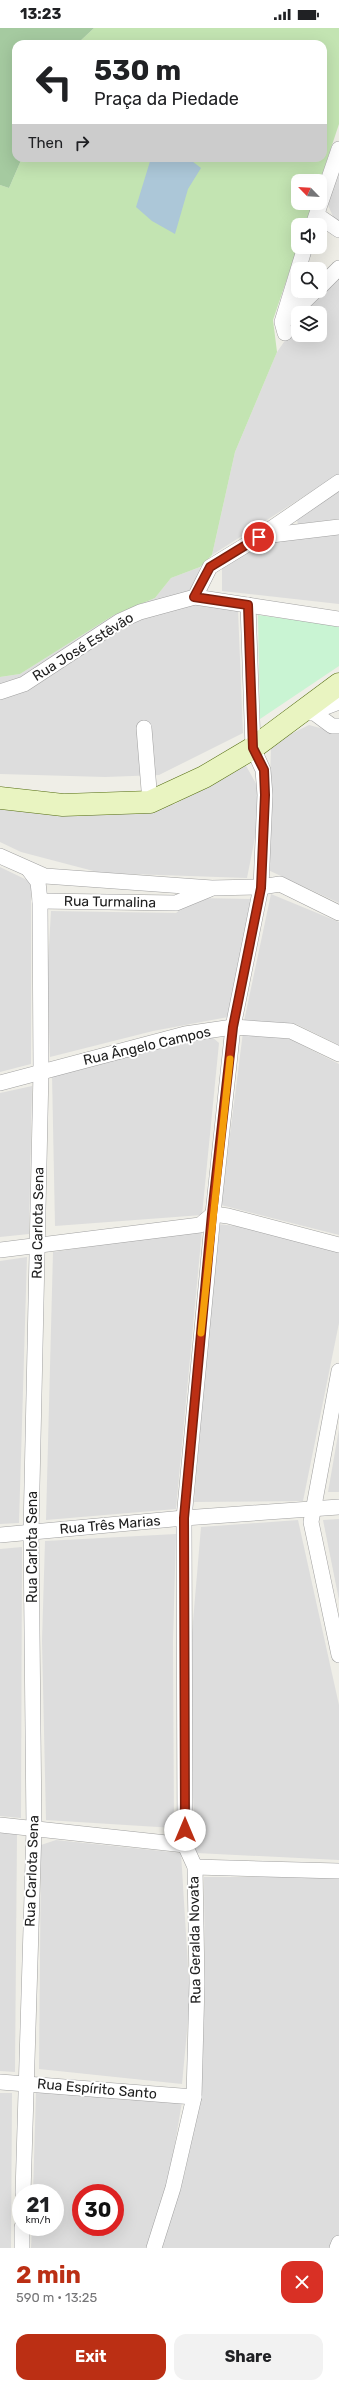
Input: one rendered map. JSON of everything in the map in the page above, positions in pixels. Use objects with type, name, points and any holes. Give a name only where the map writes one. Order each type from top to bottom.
[{"type":"main road","points":[[0,798],[63,805],[150,802],[204,777],[253,748],[303,715],[339,684]]},
{"type":"street","points":[[316,218],[339,149]]},
{"type":"street","points":[[327,225],[339,230]]},
{"type":"street","points":[[327,279],[339,268]]},
{"type":"street","points":[[291,298],[284,327],[309,298]]},
{"type":"street","points":[[339,482],[259,537],[210,567],[194,597],[339,619]]},
{"type":"street","points":[[259,537],[339,527]]},
{"type":"street","name":"Rua José Estêvão","points":[[0,692],[24,684],[120,621],[140,612],[194,597]]},
{"type":"street","name":"Rua Geralda Novata","points":[[154,2248],[173,2188],[194,2097],[197,1983],[195,1867],[185,1845],[184,1518],[212,1214],[233,1027],[261,888],[265,795],[264,770],[253,748],[248,605]]},
{"type":"street","points":[[303,715],[339,702]]},
{"type":"street","points":[[303,715],[332,726],[339,726]]},
{"type":"street","points":[[144,728],[150,802]]},
{"type":"street","name":"Rua Turmalina","points":[[0,856],[45,876],[212,888],[261,888],[280,884],[339,913]]},
{"type":"street","points":[[30,870],[38,882],[40,901]]},
{"type":"street","points":[[40,901],[45,876]]},
{"type":"street","name":"Rua Turmalina","points":[[40,901],[176,903],[212,888]]},
{"type":"street","name":"Rua Carlota Sena","points":[[23,2184],[34,1829],[31,1532],[41,1071],[40,901]]},
{"type":"street","name":"Rua Ângelo Campos","points":[[0,1083],[185,1034],[233,1027],[292,1031],[339,1054]]},
{"type":"street","points":[[0,1250],[200,1225],[212,1214],[228,1216],[339,1245]]},
{"type":"street","points":[[339,1371],[311,1522],[339,1655]]},
{"type":"street","name":"Rua Três Marias","points":[[0,1535],[184,1518],[339,1507]]},
{"type":"street","points":[[0,1825],[185,1845]]},
{"type":"street","points":[[195,1867],[339,1871]]},
{"type":"street","name":"Rua Espírito Santo","points":[[0,2082],[194,2097]]},
{"type":"street","points":[[22,2236],[22,2248]]},
{"type":"street","points":[[337,2248],[339,2243]]},
{"type":"shaded area","points":[[339,170],[339,221],[334,219],[328,205]]},
{"type":"shaded area","points":[[339,276],[339,474],[212,555],[235,452],[277,352],[291,332],[291,342],[327,342],[327,306],[311,306],[318,298],[327,298],[327,289]]},
{"type":"shaded area","points":[[339,488],[339,519],[298,524],[296,517]]},
{"type":"shaded area","points":[[339,533],[339,604],[222,591],[222,565],[264,541]]},
{"type":"shaded area","points":[[200,567],[196,604],[238,610],[243,733],[159,775],[105,777],[0,774],[0,677],[20,674],[114,615],[155,598],[171,578]]},
{"type":"shaded area","points":[[309,725],[339,733],[339,903],[268,870],[271,744]]},
{"type":"shaded area","points":[[245,764],[258,787],[259,818],[247,878],[101,873],[21,852],[0,842],[0,808],[102,812],[175,804]]},
{"type":"shaded area","points":[[0,867],[31,882],[31,1064],[0,1072]]},
{"type":"shaded area","points":[[271,894],[339,922],[339,1045],[296,1024],[244,1021]]},
{"type":"shaded area","points":[[196,898],[252,899],[228,1017],[153,1031],[50,1057],[47,979],[51,911],[176,913]]},
{"type":"shaded area","points":[[243,1032],[290,1039],[339,1064],[339,1235],[221,1205]]},
{"type":"shaded area","points":[[212,1037],[219,1043],[202,1215],[55,1226],[52,1074],[123,1055]]},
{"type":"shaded area","points":[[32,1086],[29,1234],[0,1237],[0,1093]]},
{"type":"shaded area","points":[[217,1224],[256,1228],[339,1250],[339,1323],[303,1501],[194,1502]]},
{"type":"shaded area","points":[[202,1230],[176,1509],[46,1520],[53,1252]]},
{"type":"shaded area","points":[[27,1257],[19,1523],[0,1524],[0,1261]]},
{"type":"shaded area","points":[[339,1429],[339,1492],[328,1492]]},
{"type":"shaded area","points":[[339,1519],[339,1600],[323,1520]]},
{"type":"shaded area","points":[[298,1520],[339,1705],[339,1860],[196,1853],[191,1759],[192,1633],[201,1527]]},
{"type":"shaded area","points":[[176,1534],[173,1641],[174,1828],[46,1820],[42,1641],[45,1541]]},
{"type":"shaded area","points":[[22,1547],[21,1818],[0,1816],[0,1549]]},
{"type":"shaded area","points":[[0,1832],[17,1833],[15,2072],[0,2071]]},
{"type":"shaded area","points":[[56,1840],[181,1853],[190,1999],[182,2084],[39,2069],[41,1845]]},
{"type":"shaded area","points":[[204,1877],[339,1877],[339,2248],[161,2248],[185,2172],[201,2094],[205,1989]]},
{"type":"shaded area","points":[[36,2092],[182,2102],[166,2197],[148,2248],[31,2248],[32,2236],[64,2236],[64,2184],[33,2184]]},
{"type":"shaded area","points":[[0,2093],[12,2093],[11,2248],[0,2248]]},
{"type":"green space","points":[[0,28],[94,28],[81,40],[12,40],[12,162],[20,162],[9,188],[0,185]]},
{"type":"green space","points":[[94,28],[339,28],[339,124],[327,160],[327,40],[81,40]]},
{"type":"green space","points":[[20,162],[326,162],[322,174],[291,174],[291,210],[310,210],[308,218],[291,218],[291,254],[295,254],[293,262],[291,262],[291,267],[273,320],[277,352],[235,452],[212,555],[200,567],[171,578],[155,598],[114,615],[20,674],[0,677],[0,185],[9,188]]},
{"type":"green space","points":[[258,615],[339,626],[339,666],[260,719]]},
{"type":"water","points":[[150,162],[193,162],[201,168],[188,189],[175,234],[152,221],[136,207]]},
{"type":"slow traffic","points":[[201,1333],[212,1214],[230,1059]]},
{"type":"route","points":[[185,1830],[184,1518],[212,1214],[233,1027],[261,888],[265,795],[264,770],[253,748],[248,605],[194,597],[210,567],[259,537]]}]
